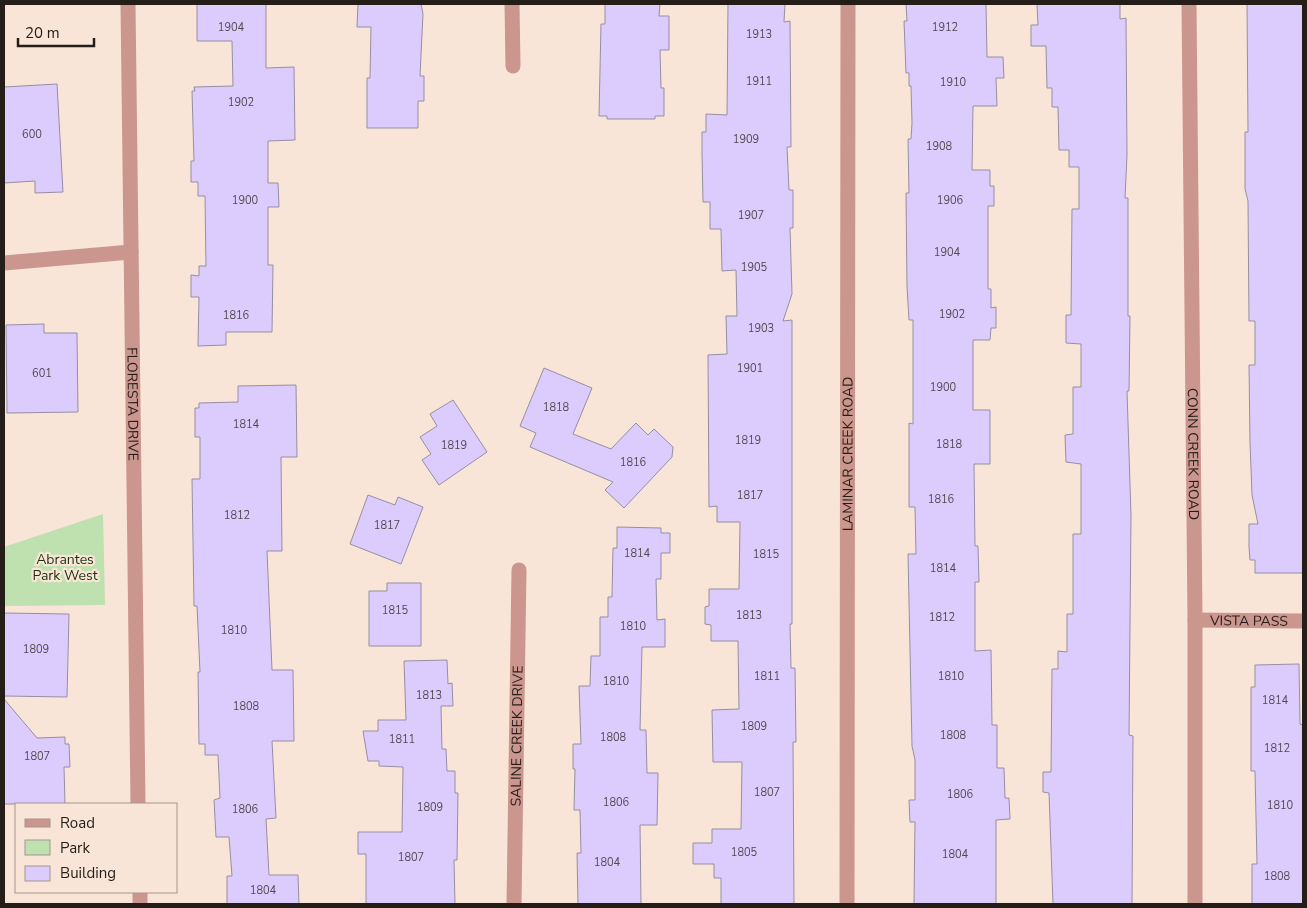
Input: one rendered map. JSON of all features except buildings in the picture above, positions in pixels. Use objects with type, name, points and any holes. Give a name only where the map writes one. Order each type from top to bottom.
[{"type":"street","name":"FLORESTA DRIVE","points":[[128,4],[138,803]]},
{"type":"street","points":[[512,4],[513,66]]},
{"type":"street","name":"LAMINAR CREEK ROAD","points":[[847,904],[848,4]]},
{"type":"street","name":"CONN CREEK ROAD","points":[[1189,4],[1195,620],[1195,904]]},
{"type":"street","points":[[4,263],[132,252]]},
{"type":"street","name":"SALINE CREEK DRIVE","points":[[514,904],[519,570]]},
{"type":"street","name":"VISTA PASS","points":[[1195,620],[1303,621]]},
{"type":"green space","name":"Abrantes Park West","points":[[103,514],[105,605],[4,606],[4,547]]}]
